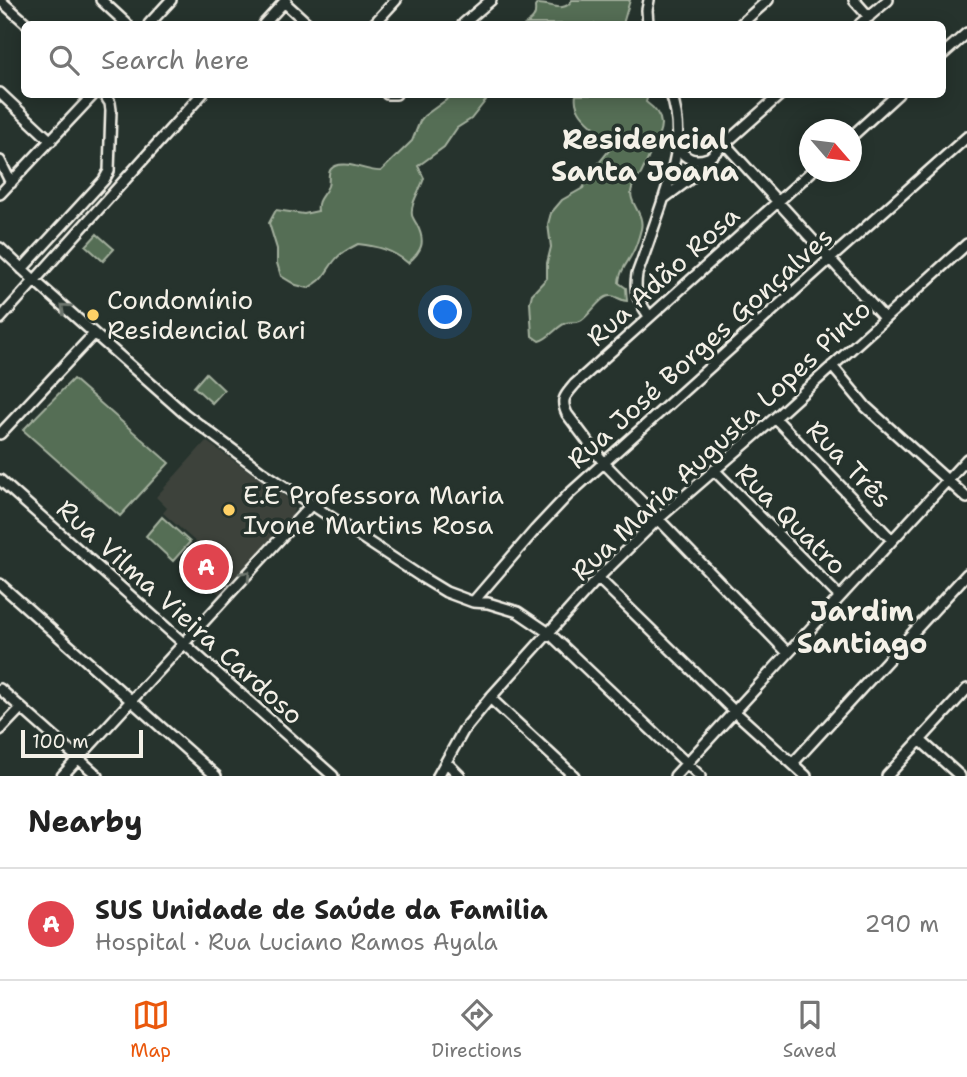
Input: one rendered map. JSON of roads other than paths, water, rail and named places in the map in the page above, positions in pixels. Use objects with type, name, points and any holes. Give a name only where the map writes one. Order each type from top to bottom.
[{"type":"street","points":[[0,0],[24,21]]},
{"type":"street","points":[[101,0],[124,21]]},
{"type":"street","points":[[152,21],[171,0]]},
{"type":"street","points":[[377,21],[396,0]]},
{"type":"street","points":[[466,21],[491,0]]},
{"type":"street","points":[[744,21],[768,0]]},
{"type":"street","points":[[854,0],[869,17]]},
{"type":"street","points":[[864,21],[888,0]]},
{"type":"street","points":[[267,21],[285,1],[305,21]]},
{"type":"street","points":[[648,21],[650,1]]},
{"type":"street","points":[[946,52],[967,33]]},
{"type":"street","points":[[0,93],[51,142]]},
{"type":"street","points":[[0,194],[90,98]]},
{"type":"street","points":[[22,269],[104,180],[110,161],[111,110],[107,98]]},
{"type":"street","points":[[0,319],[198,98]]},
{"type":"street","points":[[649,316],[640,303],[635,287],[637,274],[671,179],[678,148],[677,117],[672,98]]},
{"type":"street","points":[[663,199],[690,179],[710,157],[777,98]]},
{"type":"street","points":[[862,126],[894,98]]},
{"type":"street","name":"Rua José Borges Gonçalves","points":[[473,602],[568,495],[967,137]]},
{"type":"street","points":[[725,144],[884,318]]},
{"type":"street","points":[[678,148],[685,158],[695,161],[710,157]]},
{"type":"street","points":[[0,161],[11,183]]},
{"type":"street","name":"Rua Adão Rosa","points":[[604,463],[566,414],[563,406],[565,396],[649,316],[800,182]]},
{"type":"street","name":"Rua Maria Augusta Lopes Pinto","points":[[438,776],[463,731],[598,578],[657,520],[775,418],[967,244]]},
{"type":"street","points":[[0,248],[186,414],[264,473],[446,592],[473,602],[488,603],[518,612],[549,633],[700,776]]},
{"type":"street","points":[[0,434],[94,334]]},
{"type":"street","points":[[832,366],[866,407],[967,498]]},
{"type":"street","name":"Rua Três","points":[[775,418],[892,540]]},
{"type":"street","points":[[674,776],[967,459]]},
{"type":"street","points":[[604,463],[788,653]]},
{"type":"street","name":"Rua Quatro","points":[[714,470],[839,596]]},
{"type":"street","name":"Rua Vilma Vieira Cardoso","points":[[0,480],[332,776]]},
{"type":"street","points":[[62,776],[312,505]]},
{"type":"street","points":[[793,763],[967,574]]},
{"type":"street","points":[[598,578],[734,711],[806,776]]},
{"type":"street","points":[[0,584],[216,776]]},
{"type":"street","points":[[0,689],[98,776]]},
{"type":"street","points":[[887,776],[967,690]]},
{"type":"street","points":[[490,698],[574,776]]},
{"type":"street","points":[[0,730],[21,708]]},
{"type":"street","points":[[920,740],[960,776]]},
{"type":"street","points":[[446,762],[460,776]]},
{"type":"place","name":"Condomínio Residencial Bari","points":[[93,315]]},
{"type":"place","name":"E.E Professora Maria Ivone Martins Rosa","points":[[229,510]]},
{"type":"place","name":"SUS Unidade de Saúde da Familia","points":[[206,567]]},
{"type":"district","name":"Residencial Santa Joana","points":[[645,155]]},
{"type":"district","name":"Jardim Santiago","points":[[862,627]]}]
